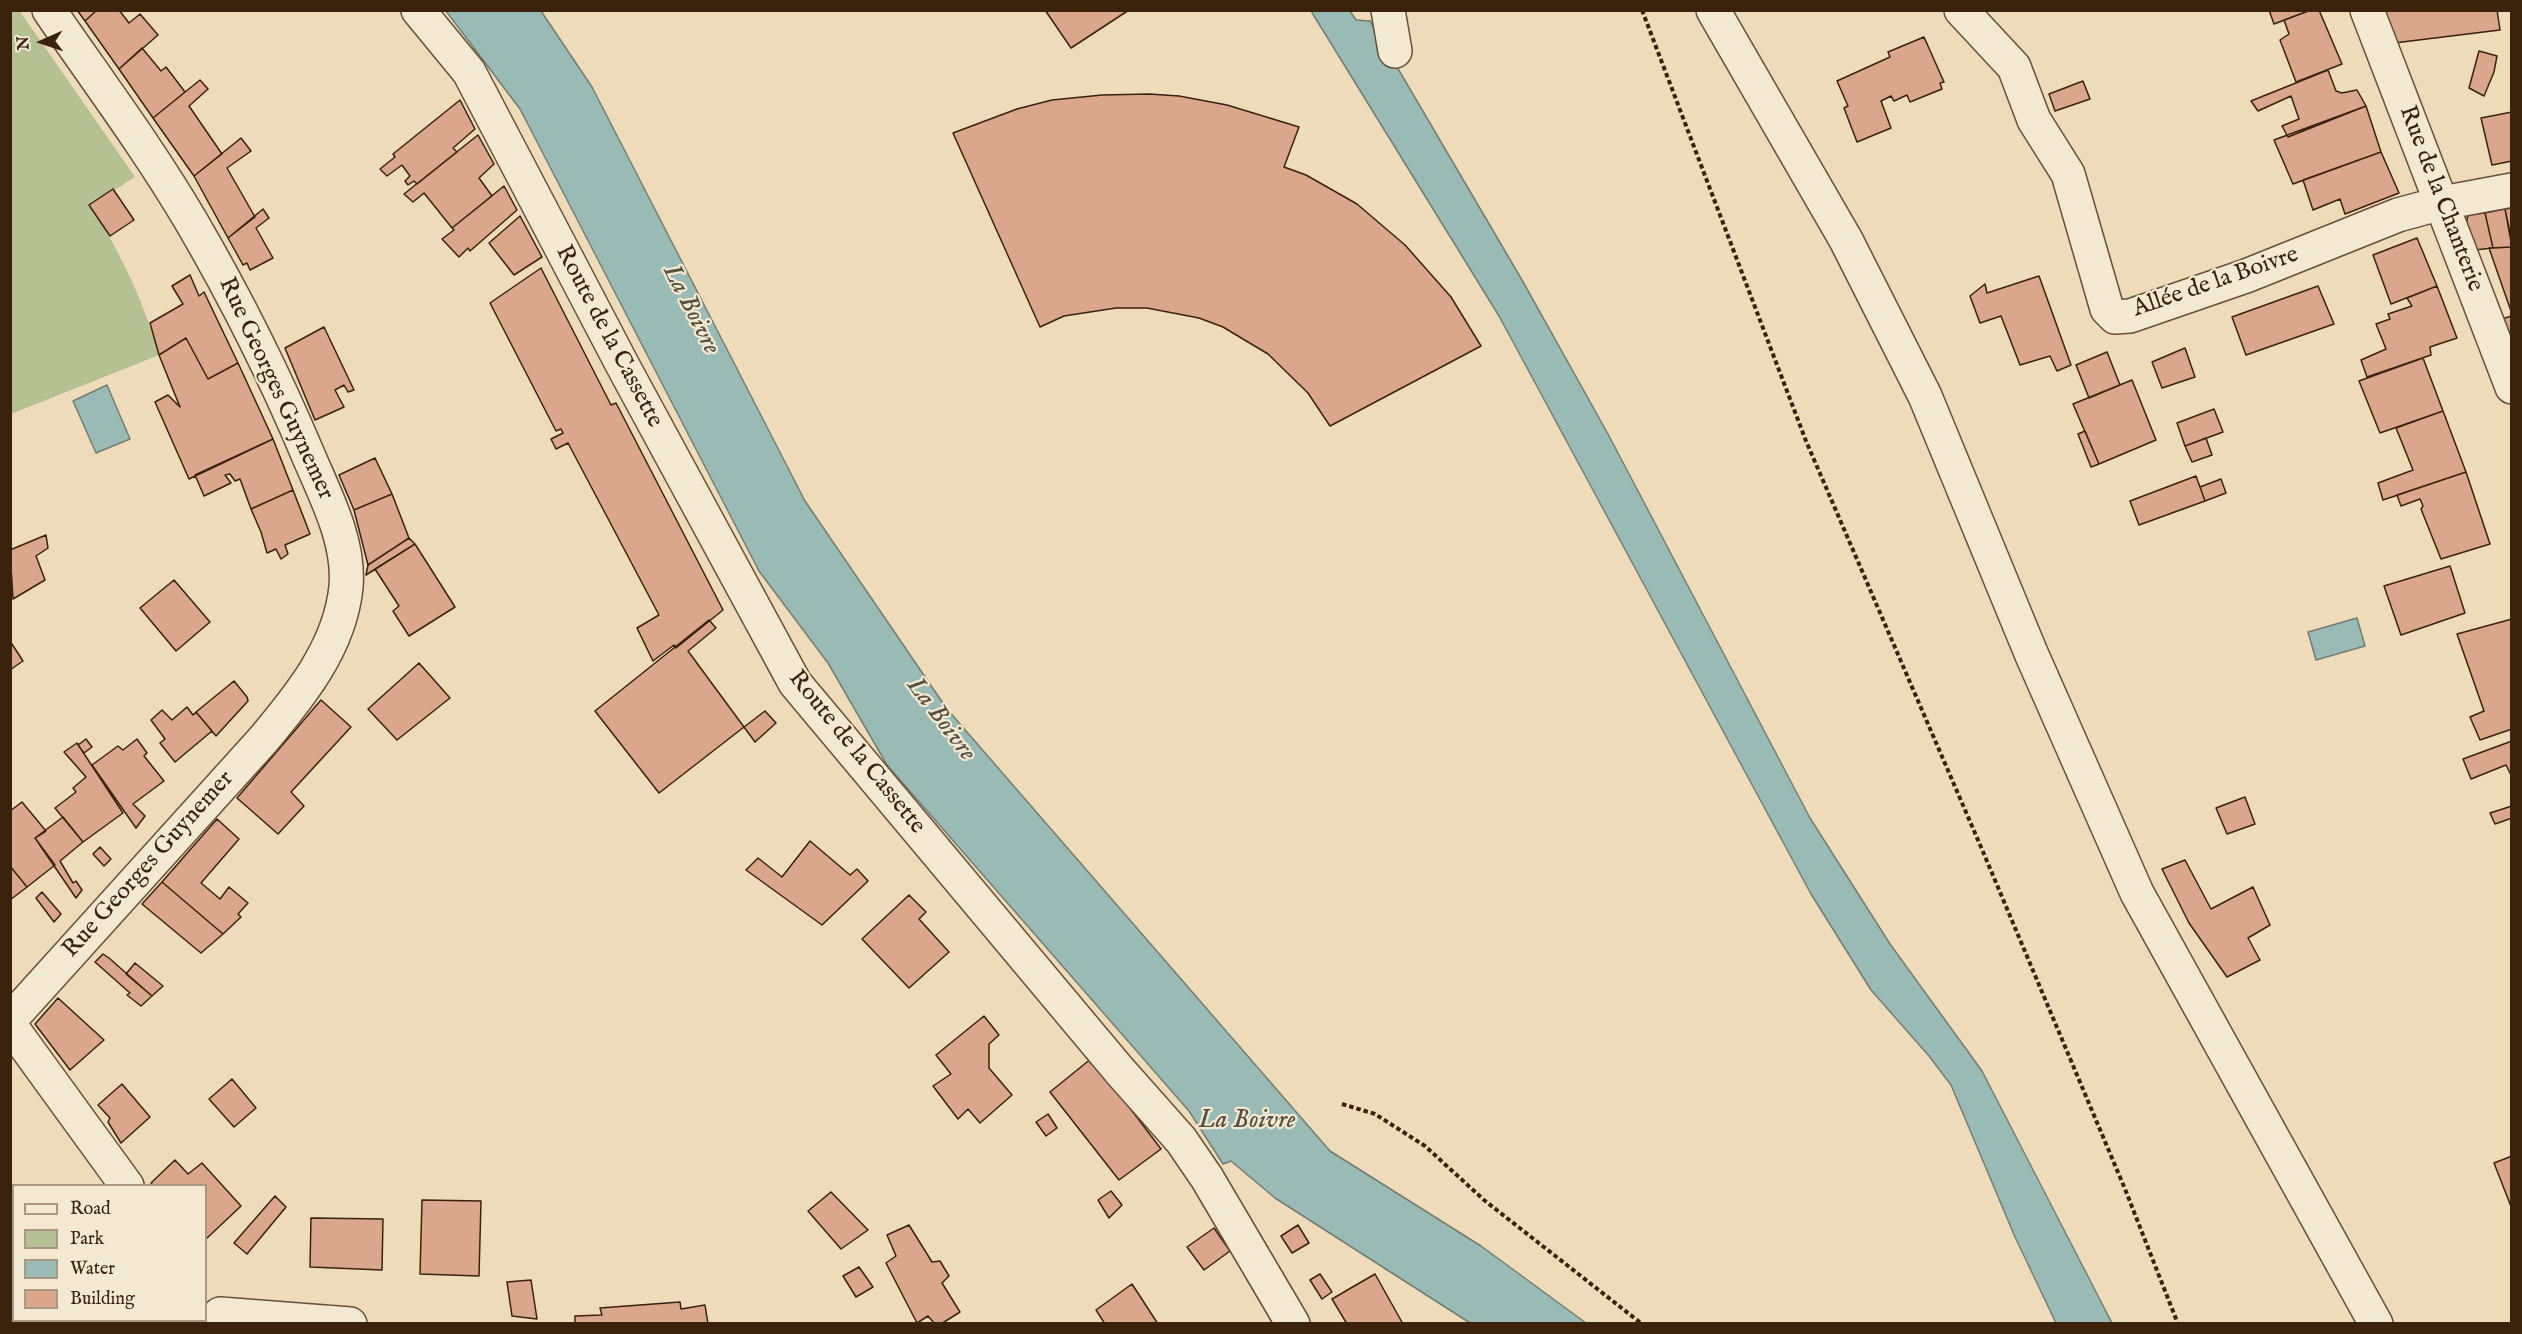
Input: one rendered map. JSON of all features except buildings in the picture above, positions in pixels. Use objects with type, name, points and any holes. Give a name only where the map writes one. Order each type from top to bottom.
[{"type":"street","name":"Rue Georges Guynemer","points":[[10,1020],[263,741],[302,693],[322,660],[336,626],[346,587],[344,549],[332,512],[284,397],[244,315],[191,220],[49,10]]},
{"type":"street","name":"Route de la Cassette","points":[[418,10],[469,72],[623,366],[795,683],[1119,1070],[1181,1140],[1207,1178],[1293,1323]]},
{"type":"street","points":[[1388,10],[1395,51]]},
{"type":"street","points":[[1713,10],[1846,240],[1924,396],[2031,653],[2137,892],[2376,1323]]},
{"type":"street","name":"Allée de la Boivre","points":[[1961,10],[2014,67],[2034,120],[2068,174],[2107,309],[2115,317],[2130,316],[2246,276],[2398,215],[2442,203]]},
{"type":"street","name":"Rue de la Chanterie","points":[[2367,10],[2511,387]]},
{"type":"street","points":[[2442,203],[2511,190]]},
{"type":"street","points":[[10,1025],[126,1184]]},
{"type":"street","points":[[216,1311],[350,1323]]},
{"type":"path","points":[[1642,10],[1806,441],[2009,913],[2125,1189],[2178,1323]]},
{"type":"path","points":[[1342,1104],[1375,1114],[1425,1146],[1484,1200],[1642,1323]]},
{"type":"green space","points":[[19,10],[135,177],[90,205],[130,277],[159,355],[11,414],[10,11]]},
{"type":"water","name":"La Boivre","points":[[446,11],[541,11],[592,87],[805,501],[947,709],[1330,1151],[1481,1246],[1586,1323],[1470,1323],[1275,1198],[1231,1161],[1223,1164],[1189,1111],[887,765],[828,663],[759,571],[520,109]]},
{"type":"water","points":[[1311,11],[1350,11],[1356,20],[1370,21],[1522,280],[1608,434],[1810,818],[1890,944],[1982,1071],[2112,1323],[2056,1323],[2015,1237],[1951,1085],[1929,1056],[1871,990],[1811,894],[1499,316]]},
{"type":"water","points":[[107,385],[130,439],[96,453],[73,401]]},
{"type":"water","points":[[2357,618],[2365,646],[2316,660],[2308,632]]}]
